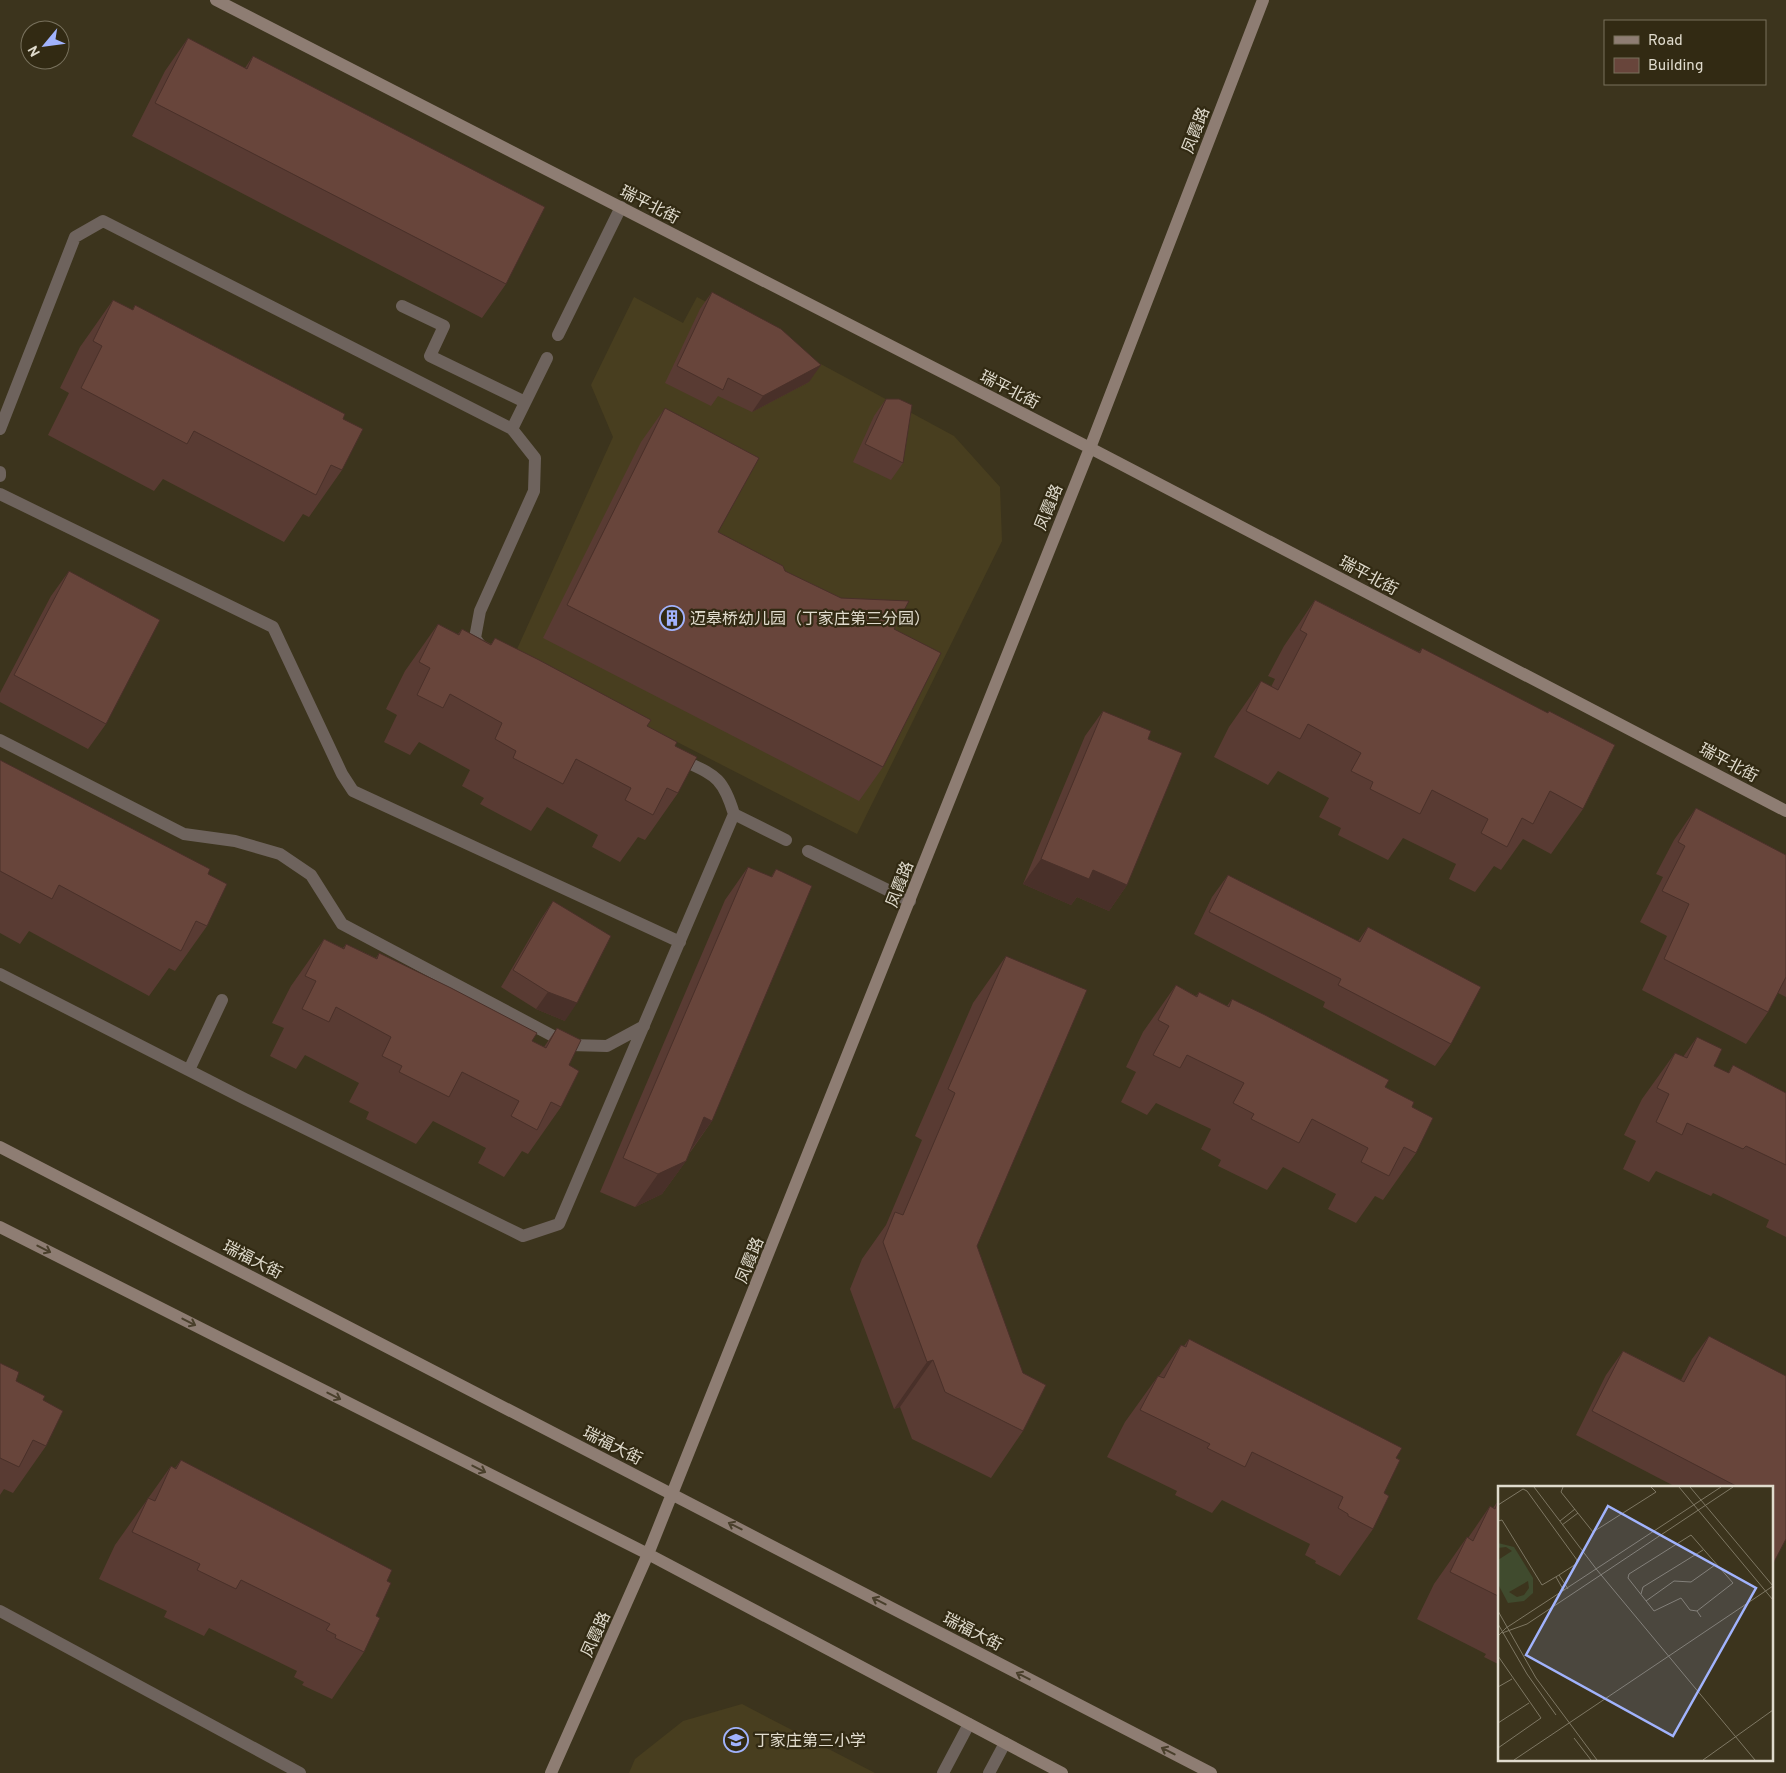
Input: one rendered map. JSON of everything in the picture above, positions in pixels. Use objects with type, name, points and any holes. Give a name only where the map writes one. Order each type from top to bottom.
[{"type":"street","name":"瑞平北街","points":[[216,0],[1090,448],[1786,810]]},
{"type":"street","name":"凤霞路","points":[[551,1773],[648,1554],[1090,448],[1263,0]]},
{"type":"street","name":"瑞福大街","points":[[0,1147],[1211,1773]]},
{"type":"street","points":[[0,1227],[648,1554],[1062,1773]]},
{"type":"lane","points":[[558,335],[621,207]]},
{"type":"lane","points":[[0,430],[75,236],[103,221],[512,429],[535,458],[534,491],[480,611],[475,638],[490,659]]},
{"type":"lane","points":[[402,306],[444,326],[430,356],[525,402]]},
{"type":"lane","points":[[512,429],[546,358]]},
{"type":"lane","points":[[0,494],[273,627],[342,774],[353,791],[680,942]]},
{"type":"lane","points":[[0,740],[184,834],[235,841],[280,854],[311,875],[342,924],[570,1045],[607,1046],[644,1026]]},
{"type":"lane","points":[[0,974],[523,1236],[559,1224],[734,814],[727,791],[714,776],[670,754]]},
{"type":"lane","points":[[734,814],[786,840]]},
{"type":"lane","points":[[808,851],[910,900]]},
{"type":"lane","points":[[189,1070],[222,1000]]},
{"type":"lane","points":[[0,1610],[300,1773]]},
{"type":"lane","points":[[943,1773],[969,1724]]},
{"type":"lane","points":[[989,1773],[1006,1743]]},
{"type":"shaded area","points":[[634,297],[683,323],[697,297],[954,436],[1000,487],[1002,541],[857,834],[513,658],[613,437],[591,385]]},
{"type":"shaded area","name":"丁家庄第三小学","points":[[742,1704],[875,1773],[629,1773],[635,1759],[683,1721]]},
{"type":"building","points":[[188,38],[247,69],[253,56],[545,207],[506,284],[155,103]]},
{"type":"building","points":[[712,292],[781,329],[821,365],[763,396],[728,378],[723,390],[677,366]]},
{"type":"building","points":[[113,300],[133,310],[135,305],[345,414],[343,419],[363,429],[342,470],[331,465],[316,495],[194,431],[187,444],[81,388],[102,346],[93,341]]},
{"type":"building","points":[[886,399],[899,399],[912,405],[903,463],[865,444]]},
{"type":"building","name":"迈皋桥幼儿园（丁家庄第三分园）","points":[[665,408],[759,458],[718,532],[783,566],[785,571],[841,598],[909,601],[894,629],[941,653],[883,767],[567,605]]},
{"type":"building","points":[[69,571],[160,620],[106,724],[14,675]]},
{"type":"building","points":[[1315,600],[1420,653],[1422,648],[1615,745],[1583,809],[1550,791],[1533,824],[1522,818],[1507,847],[1481,833],[1488,819],[1432,790],[1420,814],[1370,789],[1373,782],[1351,771],[1361,753],[1308,724],[1300,739],[1246,711],[1261,681],[1278,690],[1307,634],[1300,630]]},
{"type":"building","points":[[438,624],[459,635],[462,629],[491,645],[495,638],[651,720],[647,726],[677,742],[675,746],[697,757],[678,793],[667,788],[653,815],[625,800],[631,788],[576,759],[563,784],[513,758],[516,751],[495,739],[502,723],[450,694],[443,708],[417,695],[430,668],[419,662]]},
{"type":"building","points":[[1103,711],[1151,731],[1148,739],[1182,753],[1127,885],[1093,870],[1089,879],[1041,859]]},
{"type":"building","points":[[0,760],[210,869],[208,874],[227,884],[207,926],[196,921],[181,951],[59,885],[52,899],[0,871]]},
{"type":"building","points":[[1696,808],[1786,855],[1786,977],[1768,1012],[1664,959],[1689,904],[1662,891],[1685,846],[1678,842]]},
{"type":"building","points":[[748,867],[772,877],[776,869],[812,886],[712,1121],[704,1117],[686,1161],[658,1174],[623,1158]]},
{"type":"building","points":[[1228,875],[1360,942],[1368,927],[1481,987],[1451,1044],[1338,985],[1341,979],[1209,912]]},
{"type":"building","points":[[553,901],[611,936],[577,1003],[548,992],[513,970]]},
{"type":"building","points":[[324,939],[344,949],[346,944],[377,959],[379,953],[451,988],[537,1033],[532,1041],[546,1048],[557,1028],[581,1040],[569,1065],[579,1071],[561,1107],[551,1102],[537,1130],[511,1116],[519,1101],[462,1072],[449,1097],[399,1072],[402,1066],[382,1056],[391,1037],[336,1007],[329,1022],[302,1009],[316,981],[305,976]]},
{"type":"building","points":[[1006,956],[1087,990],[977,1246],[1023,1373],[1046,1385],[1023,1431],[945,1392],[933,1360],[927,1362],[883,1242],[895,1212],[903,1215],[955,1093],[948,1089]]},
{"type":"building","points":[[1176,985],[1197,997],[1199,992],[1229,1007],[1232,999],[1389,1080],[1385,1087],[1414,1102],[1412,1107],[1433,1118],[1416,1153],[1404,1147],[1389,1176],[1361,1162],[1368,1148],[1312,1119],[1299,1143],[1251,1119],[1254,1114],[1233,1103],[1244,1083],[1187,1055],[1180,1068],[1153,1055],[1169,1026],[1158,1020]]},
{"type":"building","points":[[1697,1037],[1722,1049],[1714,1066],[1729,1073],[1733,1065],[1786,1093],[1786,1165],[1746,1146],[1743,1149],[1687,1123],[1682,1135],[1656,1122],[1669,1094],[1657,1088],[1675,1053],[1687,1058]]},
{"type":"building","points":[[1709,1336],[1786,1376],[1786,1539],[1774,1562],[1774,1486],[1736,1486],[1592,1411],[1623,1351],[1684,1382]]},
{"type":"building","points":[[1189,1339],[1402,1448],[1396,1458],[1400,1460],[1384,1493],[1389,1496],[1373,1529],[1348,1516],[1348,1514],[1338,1508],[1343,1497],[1252,1452],[1245,1467],[1207,1448],[1210,1444],[1140,1410],[1158,1376],[1164,1378],[1181,1345],[1186,1347]]},
{"type":"building","points":[[0,1363],[19,1372],[16,1381],[45,1396],[43,1400],[63,1411],[46,1446],[33,1440],[19,1467],[0,1458]]},
{"type":"building","points":[[181,1460],[392,1570],[387,1581],[391,1583],[376,1616],[380,1618],[364,1652],[335,1638],[336,1635],[326,1630],[330,1624],[241,1580],[236,1589],[197,1570],[200,1564],[132,1532],[148,1498],[155,1501],[171,1466],[176,1469]]},
{"type":"building","points":[[1498,1501],[1498,1596],[1450,1572],[1467,1537],[1473,1541],[1490,1506],[1495,1509]]},
{"type":"place","name":"迈皋桥幼儿园（丁家庄第三分园）","points":[[672,618]]},
{"type":"place","name":"丁家庄第三小学","points":[[736,1740]]}]
